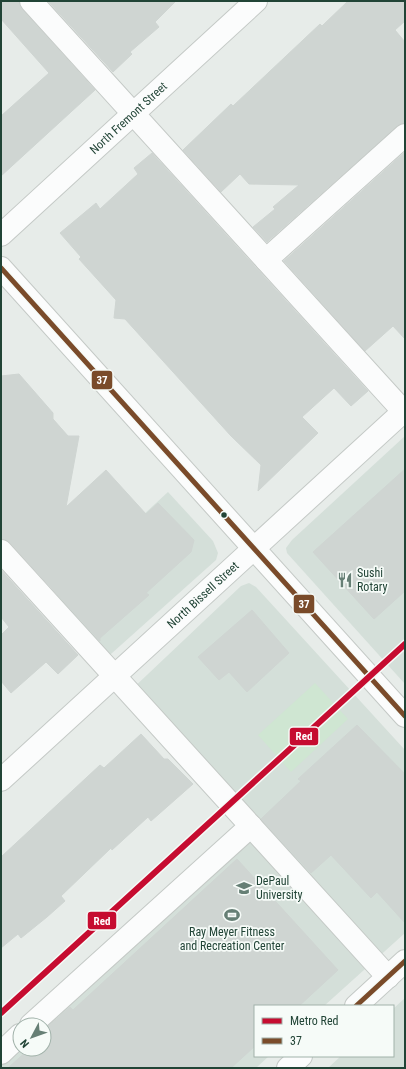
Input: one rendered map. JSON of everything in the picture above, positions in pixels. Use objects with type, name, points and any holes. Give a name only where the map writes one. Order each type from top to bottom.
[{"type":"street","points":[[31,1],[404,411]]},
{"type":"street","name":"North Fremont Street","points":[[1,235],[256,1]]},
{"type":"street","points":[[266,260],[405,135]]},
{"type":"street","points":[[1,268],[405,716]]},
{"type":"street","name":"North Bissell Street","points":[[1,780],[404,411]]},
{"type":"street","points":[[1,551],[388,977]]},
{"type":"street","points":[[40,1017],[250,826]]},
{"type":"street","points":[[357,1005],[405,961]]},
{"type":"street","points":[[1,1052],[12,1042]]},
{"type":"street","points":[[288,1068],[300,1057]]},
{"type":"shaded area","points":[[405,436],[405,684],[287,553],[286,548],[292,540]]},
{"type":"shaded area","points":[[168,492],[213,541],[218,553],[216,560],[102,662],[48,603]]},
{"type":"shaded area","points":[[249,583],[256,587],[405,750],[405,933],[325,1005],[254,1005],[254,1057],[268,1057],[256,1068],[1,1068],[1,1053],[12,1051],[12,1057],[52,1057],[52,1017],[250,826],[129,692],[241,586]]},
{"type":"shaded area","points":[[405,998],[405,1068],[328,1068],[340,1057],[394,1057],[394,1008]]},
{"type":"green space","points":[[315,683],[348,719],[291,772],[258,735]]},
{"type":"building","points":[[1,1],[19,1],[22,9],[95,90],[1,176],[1,116],[49,73],[1,19]]},
{"type":"building","points":[[48,1],[176,1],[155,22],[159,27],[130,52],[132,54],[113,72]]},
{"type":"building","points":[[348,1],[405,1],[405,21],[395,30],[405,42],[405,123],[397,126],[267,242],[253,227],[275,209],[273,207],[299,185],[249,184],[240,174],[221,192],[183,150],[231,104],[233,106],[320,24],[322,26]]},
{"type":"building","points":[[405,152],[405,339],[393,326],[365,351],[284,261]]},
{"type":"building","points":[[152,153],[368,391],[351,406],[334,388],[302,417],[318,433],[258,491],[261,465],[231,436],[125,319],[114,318],[116,300],[79,259],[81,257],[60,233],[96,203],[100,209],[138,174],[134,168]]},
{"type":"building","points":[[19,374],[53,413],[53,419],[68,436],[79,436],[66,507],[106,470],[146,514],[158,503],[194,540],[191,552],[146,593],[149,595],[100,638],[100,641],[10,543],[1,539],[1,376]]},
{"type":"building","points":[[405,469],[405,591],[374,619],[313,552]]},
{"type":"building","points":[[1,570],[78,655],[58,674],[46,662],[11,693],[1,681],[1,635],[9,627],[1,617]]},
{"type":"building","points":[[252,610],[289,653],[247,692],[229,672],[219,680],[198,657]]},
{"type":"building","points":[[357,725],[405,774],[405,923],[377,892],[371,898],[331,855],[311,873],[261,819],[301,781],[298,779]]},
{"type":"building","points":[[141,734],[164,759],[168,759],[193,784],[151,821],[148,817],[112,850],[111,848],[61,896],[65,901],[47,917],[21,938],[18,934],[1,948],[1,857],[100,765],[104,768]]},
{"type":"building","name":"DePaul University","points":[[237,859],[338,970],[300,1005],[254,1005],[254,1047],[231,1068],[8,1068],[20,1057],[52,1057],[52,1023],[70,1007],[73,1010]]},
{"type":"metro line","name":"Red","points":[[1,1013],[405,644]]},
{"type":"transit line","name":"37","points":[[1,268],[405,716]]},
{"type":"transit line","name":"37","points":[[357,1005],[405,961]]},
{"type":"place","name":"Sushi Rotary","points":[[345,580]]},
{"type":"place","name":"DePaul University","points":[[244,888]]},
{"type":"place","name":"Ray Meyer Fitness and Recreation Center","points":[[232,915]]}]
